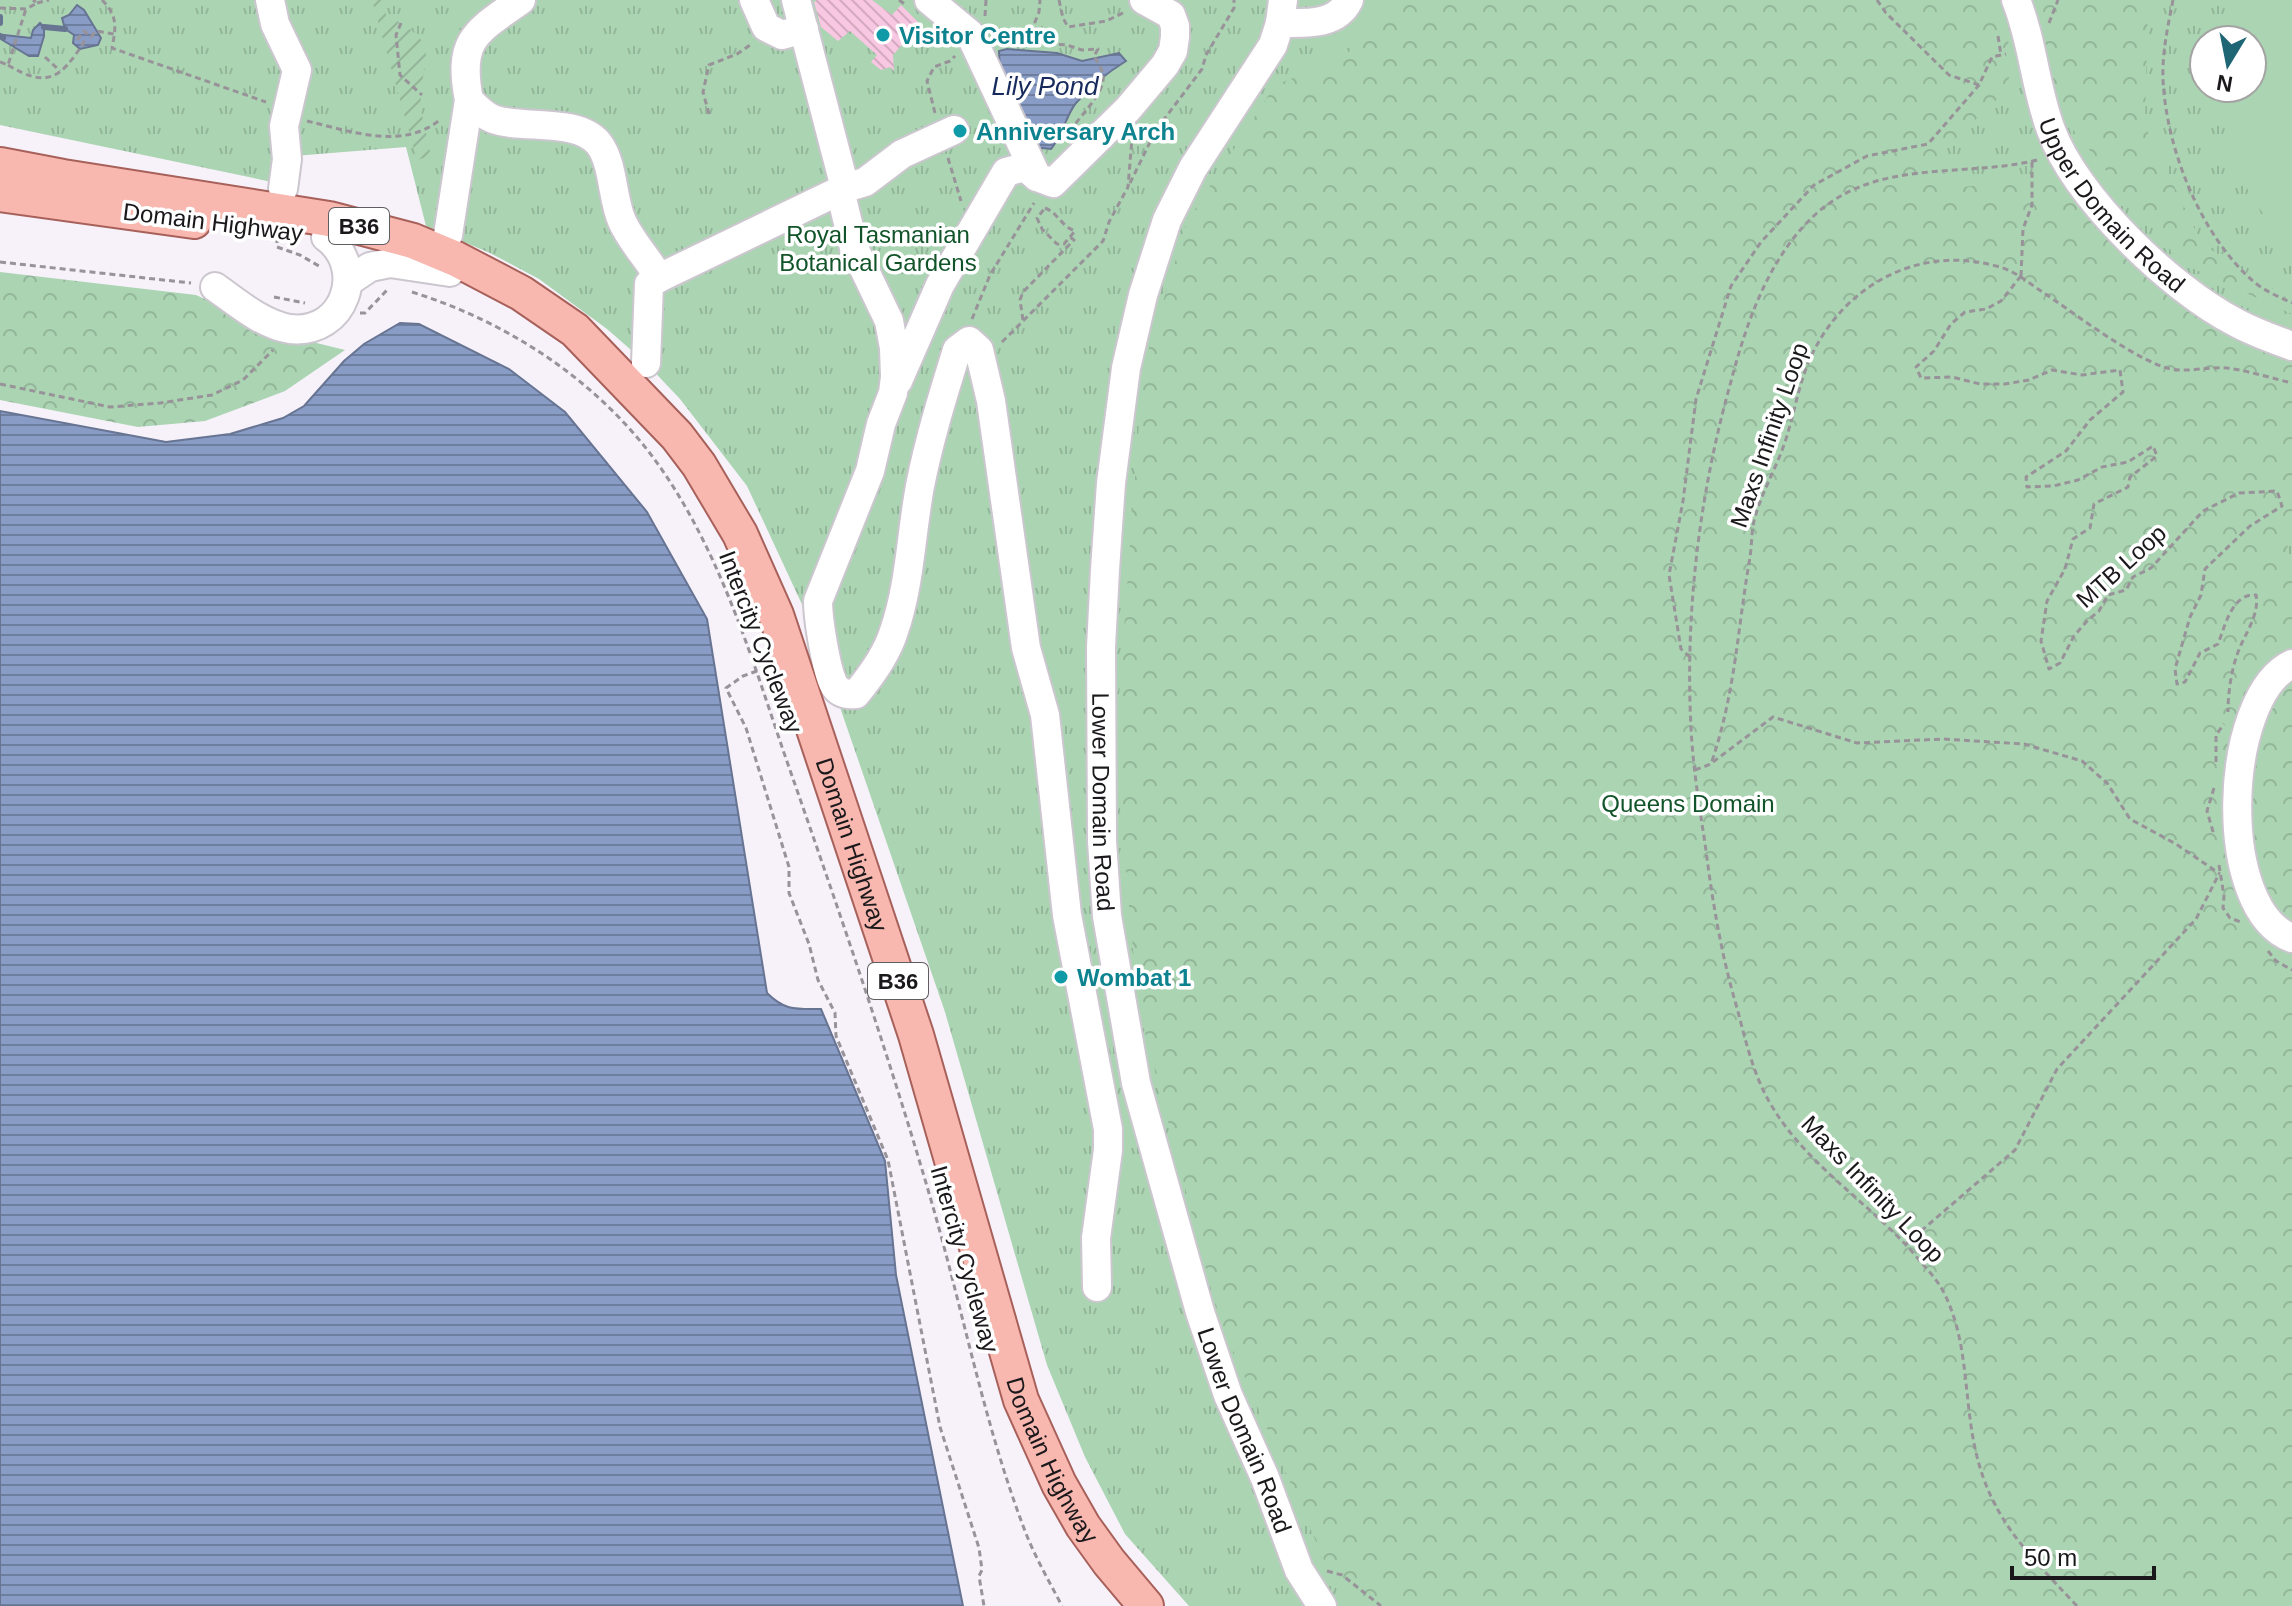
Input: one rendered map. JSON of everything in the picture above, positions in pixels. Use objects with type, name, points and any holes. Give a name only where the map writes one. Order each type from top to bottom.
[{"type":"main road","name":"Domain Highway","points":[[0,165],[329,219],[413,241],[456,259],[521,293],[631,368],[699,465],[740,534],[759,574],[776,615],[916,1035],[1021,1400],[1041,1448],[1083,1526],[1146,1606]]},
{"type":"main road","name":"Domain Highway","points":[[4,188],[63,177]]},
{"type":"main road","name":"Domain Highway","points":[[4,188],[188,220],[326,237],[407,257],[450,272],[515,304],[631,368]]},
{"type":"street","points":[[270,0],[275,24],[297,70],[284,126],[287,159],[283,189]]},
{"type":"street","points":[[448,235],[468,95],[465,80],[467,53],[478,31],[521,0]]},
{"type":"street","points":[[754,0],[766,27],[782,35],[804,29]]},
{"type":"street","points":[[796,0],[854,248],[889,321],[894,348],[893,393]]},
{"type":"street","points":[[929,0],[970,38],[1045,180]]},
{"type":"street","points":[[1282,11],[1311,23],[1330,19],[1345,8],[1349,0]]},
{"type":"street","name":"Upper Domain Road","points":[[2016,0],[2041,102],[2060,153],[2088,193],[2128,238],[2187,289],[2234,321],[2292,346]]},
{"type":"street","points":[[1045,180],[1128,109],[1173,51],[1175,26],[1171,15],[1138,4]]},
{"type":"street","name":"Lower Domain Road","points":[[1282,11],[1273,45],[1193,168],[1167,220],[1143,295],[1126,368],[1111,483],[1104,586],[1101,647],[1102,841],[1107,916],[1122,1011],[1136,1083],[1164,1189],[1228,1395],[1265,1478],[1299,1570],[1322,1606]]},
{"type":"street","points":[[468,95],[481,112],[495,120],[535,123],[583,132],[600,144],[622,222],[659,278]]},
{"type":"street","points":[[631,368],[649,284],[842,189],[865,182],[902,154],[948,132]]},
{"type":"street","points":[[1045,180],[1025,167],[1006,172],[940,285],[881,424],[870,471],[818,601],[818,623],[835,687],[846,695],[856,694],[871,675],[893,635],[905,595],[910,545],[932,433],[957,350],[975,354],[991,401],[1026,648],[1045,715],[1067,915],[1108,1129],[1096,1238],[1097,1287]]},
{"type":"street","points":[[215,287],[270,322],[290,329],[326,324],[338,309],[336,276],[343,258],[335,243],[326,237]]},
{"type":"street","points":[[336,276],[390,263],[450,272]]},
{"type":"street","points":[[876,292],[897,306],[915,310],[931,305]]},
{"type":"street","points":[[2292,664],[2283,668],[2251,718],[2241,756],[2236,816],[2249,886],[2264,915],[2283,934],[2292,938]]},
{"type":"path","points":[[8,65],[26,9],[35,1],[49,0]]},
{"type":"path","points":[[102,0],[112,10],[116,22],[112,48],[287,112],[366,134],[411,136],[431,127],[468,95]]},
{"type":"path","points":[[1038,43],[1035,22],[1040,0]]},
{"type":"path","points":[[1059,0],[1068,27],[1106,21],[1138,4]]},
{"type":"path","points":[[975,354],[1023,320],[1103,241],[1109,222],[1156,130],[1202,69],[1206,55],[1234,8],[1234,0]]},
{"type":"path","points":[[1877,0],[1886,13],[1949,75],[1979,85]]},
{"type":"path","points":[[2173,0],[2163,52],[2163,77],[2165,107],[2182,171],[2228,254],[2255,283],[2292,303]]},
{"type":"path","points":[[0,6],[26,9]]},
{"type":"path","points":[[401,23],[396,35],[400,75],[422,95]]},
{"type":"path","points":[[709,114],[703,92],[709,65],[737,54],[772,30]]},
{"type":"path","points":[[0,62],[43,79],[60,71],[80,49],[84,42],[78,39],[84,31],[91,37],[96,31],[114,34]]},
{"type":"path","points":[[1998,36],[2001,55]]},
{"type":"path","points":[[969,236],[963,221],[948,132],[927,81],[934,67],[950,61],[970,38],[1098,49],[1094,56],[1103,75],[1096,96],[1073,129]]},
{"type":"path","points":[[1690,657],[1681,649],[1669,575],[1683,501],[1696,399],[1731,286],[1761,242],[1814,185],[1867,156],[1928,144],[1979,85],[1992,57],[2030,49]]},
{"type":"path","points":[[45,57],[60,71]]},
{"type":"path","points":[[1128,109],[1133,124],[1128,187]]},
{"type":"path","name":"Maxs Infinity Loop","points":[[2060,153],[2032,161],[1990,167],[1947,168],[1877,181],[1846,193],[1818,213],[1792,242],[1754,310],[1723,409],[1702,515],[1690,657],[1691,727],[1713,908],[1727,976],[1753,1065],[1773,1109],[1815,1159],[1906,1244],[1940,1286],[1958,1325],[1973,1435],[1982,1476],[2001,1518],[2023,1549],[2077,1606]]},
{"type":"path","points":[[2021,276],[2023,229],[2032,205],[2032,161]]},
{"type":"path","points":[[975,354],[974,313],[990,275],[1045,180]]},
{"type":"path","points":[[1031,205],[1041,213]]},
{"type":"path","points":[[1045,208],[1055,212],[1064,225],[1075,231],[1064,244],[1057,244],[1042,229],[1037,218],[1041,213],[1045,208]]},
{"type":"path","points":[[277,229],[277,247],[300,255],[336,276]]},
{"type":"path","points":[[1023,320],[1020,300],[1023,292],[1074,240],[1070,237]]},
{"type":"path","points":[[0,262],[215,287]]},
{"type":"path","name":"Maxs Infinity Loop","points":[[1711,764],[1723,731],[1733,685],[1754,522],[1785,443],[1799,387],[1823,334],[1850,300],[1892,274],[1913,266],[1975,262],[1999,266],[2021,276],[2160,366],[2178,370],[2224,368],[2292,383]]},
{"type":"path","name":"MTB Loop","points":[[2021,276],[2001,301],[1986,309],[1965,312],[1951,324],[1934,351],[1916,367],[1921,378],[1952,377],[1980,384],[2005,384],[2029,380],[2052,370],[2082,375],[2120,370],[2123,392],[2090,420],[2066,451],[2026,477],[2027,487],[2053,486],[2078,480],[2102,467],[2128,462],[2153,446],[2157,456],[2130,477],[2128,487],[2094,504],[2090,528],[2073,539],[2065,569],[2047,601],[2041,641],[2049,669],[2060,663],[2074,636],[2099,611],[2108,595],[2126,590],[2133,577],[2151,568],[2203,511],[2239,493],[2277,491],[2282,506],[2250,526],[2205,569],[2201,595],[2190,617],[2175,669],[2177,684],[2185,682],[2200,653],[2218,644],[2233,606],[2246,596],[2256,595],[2251,624],[2237,653],[2228,701],[2228,723]]},
{"type":"path","points":[[264,296],[365,313],[389,287],[396,287]]},
{"type":"path","name":"Intercity Cycleway","points":[[405,290],[460,308],[516,336],[570,375],[622,422],[647,450],[668,479],[704,544],[757,671],[872,1014],[926,1184],[1012,1495],[1032,1547],[1062,1606]]},
{"type":"path","points":[[0,384],[110,407],[212,395],[243,380],[265,360],[290,329]]},
{"type":"path","points":[[757,671],[726,688],[746,728],[789,867],[789,893],[809,944],[818,980],[835,1013],[836,1036],[888,1160],[940,1427],[979,1548],[982,1570],[979,1576],[984,1606]]},
{"type":"path","points":[[1695,770],[1711,764],[1773,717],[1857,743],[1943,739],[2024,744],[2082,761],[2107,783],[2130,819],[2176,844],[2219,874],[2249,886]]},
{"type":"path","points":[[1906,1244],[2015,1150],[2057,1069],[2196,919],[2219,874]]},
{"type":"path","points":[[1299,1570],[1342,1575],[1381,1606]]},
{"type":"green space","name":"Queens Domain","points":[[0,0],[2292,0],[2292,1606],[1189,1606],[1125,1534],[1085,1457],[1047,1365],[945,1012],[812,626],[747,486],[680,399],[646,363],[607,329],[539,279],[490,253],[426,226],[406,147],[294,156],[296,187],[0,125]]},
{"type":"green space","points":[[372,0],[383,0],[386,15],[405,26],[424,45],[426,54],[421,108],[430,156],[417,160]]},
{"type":"green space","name":"Queens Domain","points":[[1391,0],[1974,0],[2008,13],[2009,88],[1931,162],[1962,187],[2060,178],[2185,308],[2292,359],[2292,526],[2287,549],[2292,570],[2292,1606],[1344,1606],[1218,1316],[1138,1005],[1115,752],[1143,368],[1187,222],[1275,85],[1344,58]]},
{"type":"green space","points":[[2022,0],[2148,0],[2145,126],[2202,244],[2292,301],[2292,314],[2181,263],[2061,115]]},
{"type":"green space","points":[[2244,0],[2292,0],[2292,244],[2262,212],[2250,193],[2229,132],[2228,104],[2268,104],[2268,24],[2227,24]]},
{"type":"green space","points":[[0,272],[196,295],[280,334],[345,350],[285,391],[205,421],[138,427],[0,400]]},
{"type":"water","points":[[77,5],[84,10],[101,38],[98,45],[80,49],[73,43],[74,35],[65,29],[62,18]]},
{"type":"water","points":[[40,23],[44,27],[44,36],[38,56],[29,56],[4,41],[3,35],[31,38],[33,30]]},
{"type":"water","name":"Lily Pond","points":[[999,51],[1057,53],[1082,61],[1119,53],[1126,61],[1076,103],[1051,149],[1033,147],[1000,73]]},
{"type":"water","points":[[400,323],[419,324],[509,369],[565,412],[647,512],[707,619],[767,993],[791,1008],[821,1009],[885,1161],[896,1275],[963,1606],[0,1606],[0,411],[166,442],[230,434],[283,418],[304,406],[344,361],[364,344]]},
{"type":"building","name":"Visitor Centre","points":[[872,0],[892,15],[901,5],[920,24],[893,55],[894,71],[890,67],[881,70],[871,62],[877,55],[850,31],[838,41],[821,27],[814,2]]},
{"type":"waterway","points":[[0,17],[0,23]]},
{"type":"waterway","points":[[44,27],[65,29]]},
{"type":"place","name":"Visitor Centre","points":[[883,35]]},
{"type":"place","name":"Anniversary Arch","points":[[960,131]]},
{"type":"place","name":"Wombat 1","points":[[1061,977]]},
{"type":"park label","name":"Royal Tasmanian Botanical Gardens","points":[[878,248]]}]
